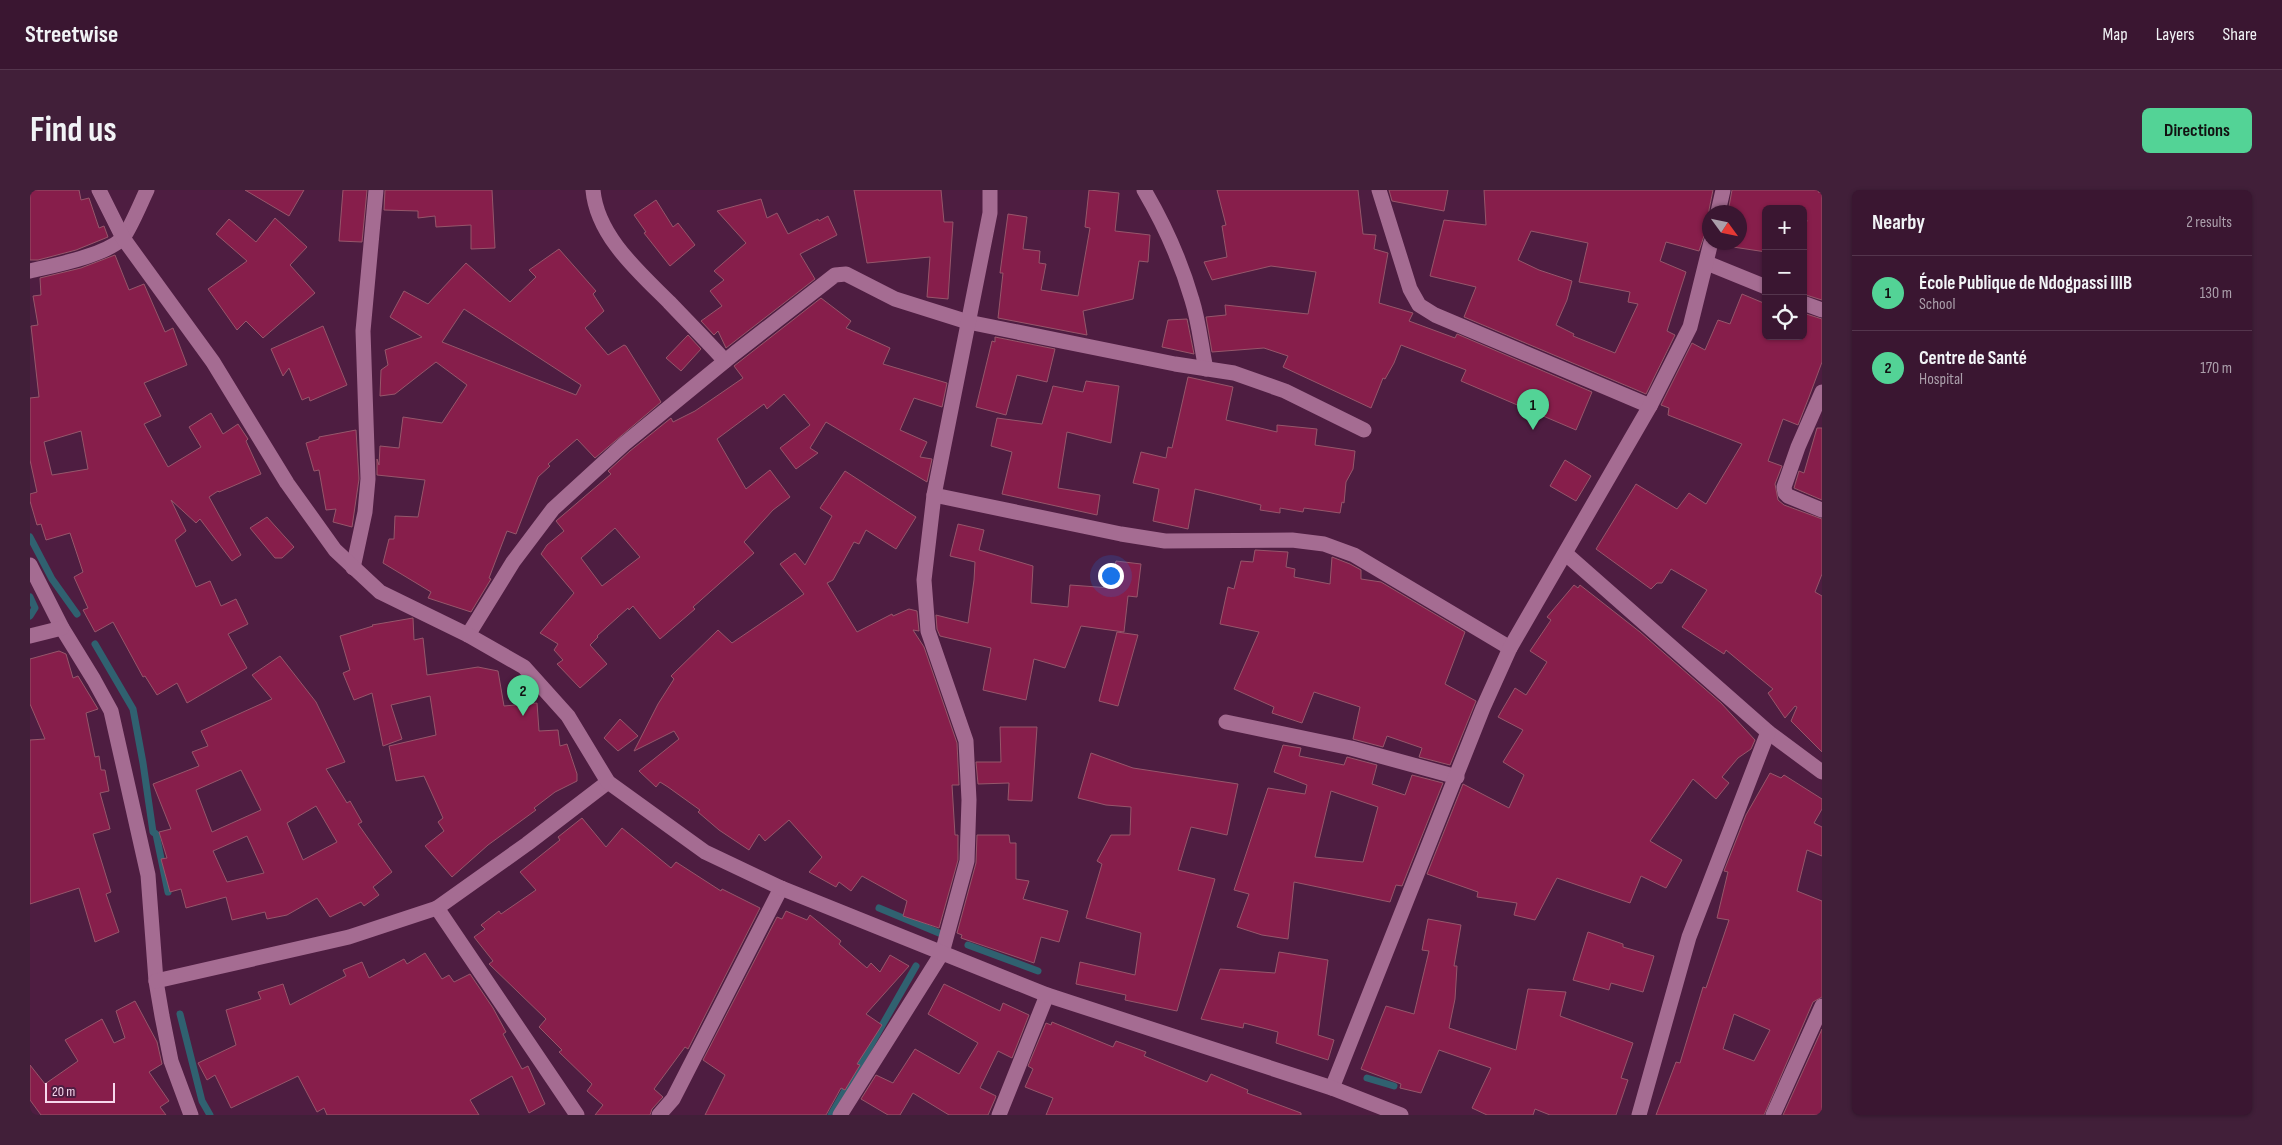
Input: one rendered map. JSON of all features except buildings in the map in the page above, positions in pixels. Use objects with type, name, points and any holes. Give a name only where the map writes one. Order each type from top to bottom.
[{"type":"street","points":[[99,190],[123,238],[213,362],[287,483],[335,550],[380,592],[468,635],[524,667],[568,716],[608,782],[705,852],[781,888],[1047,996],[1332,1088],[1401,1115]]},
{"type":"street","points":[[30,271],[66,263],[106,248],[123,238],[147,190]]},
{"type":"street","points":[[353,568],[365,512],[368,479],[363,331],[376,190]]},
{"type":"street","points":[[594,190],[594,201],[604,225],[628,260],[725,361]]},
{"type":"street","points":[[840,1115],[942,953],[967,861],[968,800],[966,741],[928,631],[924,580],[934,495],[990,213],[990,190]]},
{"type":"street","points":[[1144,190],[1173,246],[1192,301],[1206,369]]},
{"type":"street","points":[[1379,190],[1410,289],[1419,305],[1434,315],[1650,406]]},
{"type":"street","points":[[1720,205],[1723,190]]},
{"type":"street","points":[[1332,1088],[1483,708],[1510,648],[1650,406],[1690,327],[1710,250]]},
{"type":"street","points":[[1707,264],[1762,285]]},
{"type":"street","points":[[468,635],[513,562],[553,509],[624,444],[725,361],[835,276],[846,274],[895,299],[968,322],[1234,373],[1286,391],[1364,430]]},
{"type":"street","points":[[1807,304],[1822,310]]},
{"type":"street","points":[[1822,392],[1798,447],[1784,487],[1785,493],[1788,496],[1822,510]]},
{"type":"street","points":[[934,495],[1121,534],[1165,541],[1292,540],[1324,544],[1354,555],[1510,648]]},
{"type":"street","points":[[1566,554],[1768,732],[1822,772]]},
{"type":"street","points":[[30,564],[62,628],[111,711],[148,875],[156,981],[171,1061],[191,1115]]},
{"type":"street","points":[[30,636],[62,628]]},
{"type":"street","points":[[1226,722],[1351,748],[1457,777]]},
{"type":"street","points":[[1639,1115],[1689,937],[1768,732]]},
{"type":"street","points":[[156,981],[349,937],[437,908],[527,844],[608,782]]},
{"type":"street","points":[[659,1115],[673,1099],[781,888]]},
{"type":"street","points":[[437,908],[577,1115]]},
{"type":"street","points":[[999,1115],[1047,996]]},
{"type":"street","points":[[1773,1115],[1822,1006]]},
{"type":"waterway","points":[[30,537],[52,579],[77,614]]},
{"type":"waterway","points":[[30,597],[35,608],[30,616]]},
{"type":"waterway","points":[[95,644],[133,709],[153,832],[156,834],[168,892]]},
{"type":"waterway","points":[[879,908],[939,933]]},
{"type":"waterway","points":[[968,945],[1038,971]]},
{"type":"waterway","points":[[831,1115],[916,966]]},
{"type":"waterway","points":[[180,1014],[202,1101],[210,1115]]},
{"type":"waterway","points":[[1367,1078],[1394,1086]]},
{"type":"place","name":"École Publique de Ndogpassi IIIB","points":[[1533,430]]},
{"type":"place","name":"Centre de Santé","points":[[523,716]]}]
